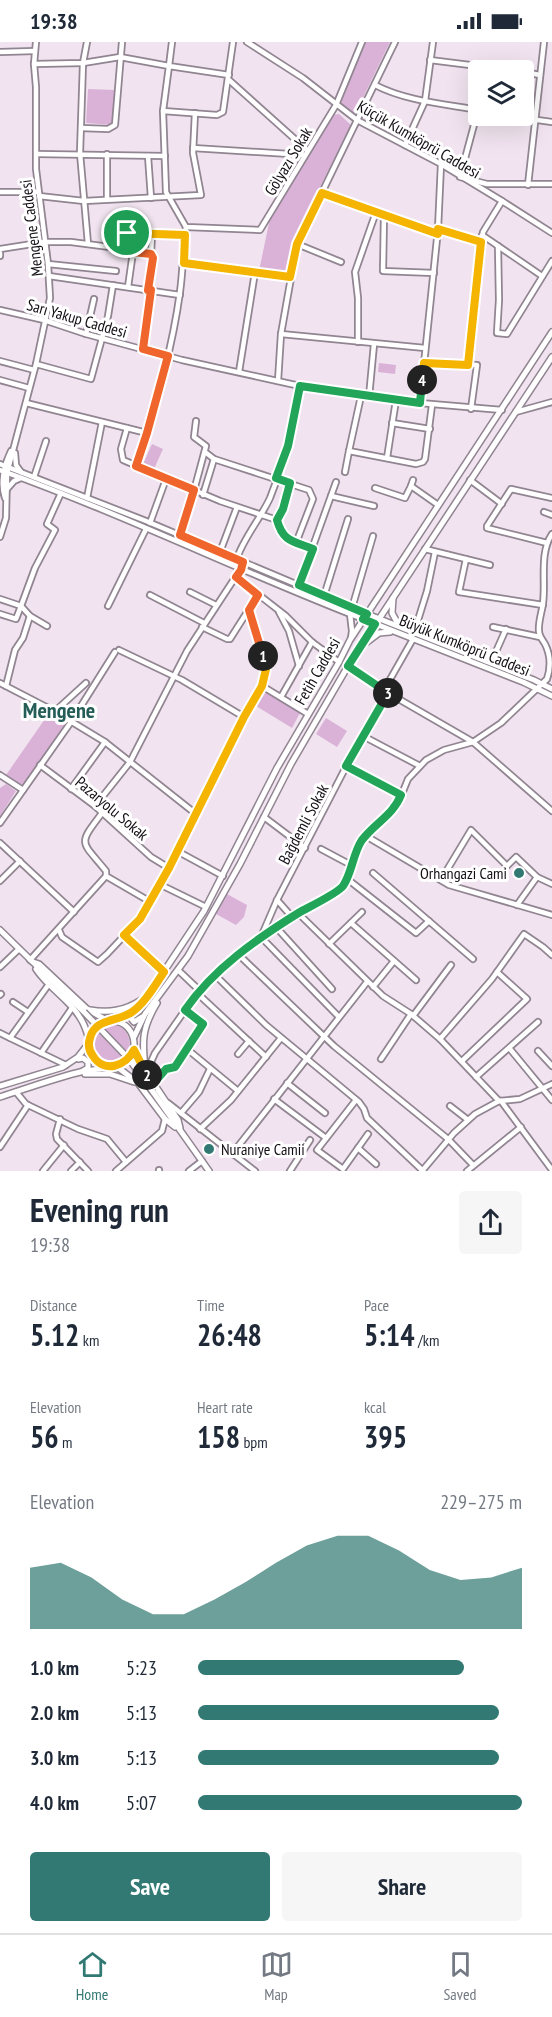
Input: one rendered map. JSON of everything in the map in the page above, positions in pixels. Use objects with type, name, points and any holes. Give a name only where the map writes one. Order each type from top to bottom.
[{"type":"main road","name":"Fetih Caddesi","points":[[111,1021],[132,1012],[147,995],[206,907],[277,768],[350,640],[552,332]]},
{"type":"main road","name":"Fetih Caddesi","points":[[134,1036],[145,1014],[178,970],[228,887],[291,764],[348,666],[552,357]]},
{"type":"main road","points":[[361,647],[379,633],[399,630],[393,613],[393,597]]},
{"type":"main road","name":"Büyük Kumköprü Caddesi","points":[[365,616],[541,687],[552,689]]},
{"type":"main road","name":"Büyük Kumköprü Caddesi","points":[[414,636],[486,661],[541,687],[552,696]]},
{"type":"main road","points":[[0,930],[85,1010],[129,1059],[209,1171]]},
{"type":"main road","points":[[31,961],[41,976],[82,1021],[93,1056],[138,1083],[165,1119],[182,1133]]},
{"type":"main road","points":[[146,1073],[142,1041],[144,1030],[162,991]]},
{"type":"main road","points":[[85,1010],[118,1011],[130,1007],[147,995]]},
{"type":"main road","points":[[85,1010],[126,1025],[134,1036],[134,1050],[146,1073],[178,1120],[182,1133]]},
{"type":"main road","points":[[132,1012],[130,1019],[134,1022],[145,1014]]},
{"type":"main road","points":[[75,1060],[89,1042],[94,1030],[99,1025],[111,1021]]},
{"type":"main road","points":[[0,1097],[82,1072],[113,1066],[127,1060],[134,1050]]},
{"type":"main road","points":[[0,1086],[82,1058],[87,1060],[87,1068],[82,1072]]},
{"type":"main road","points":[[75,1074],[110,1074],[138,1083]]},
{"type":"street","name":"Mengene Caddesi","points":[[15,444],[50,298],[39,194],[34,64],[36,42]]},
{"type":"street","points":[[87,42],[83,63],[80,153],[87,244]]},
{"type":"street","points":[[81,128],[108,129],[114,127],[122,42]]},
{"type":"street","points":[[136,466],[168,356],[184,263],[186,227],[166,192],[163,111],[172,42]]},
{"type":"street","points":[[163,111],[217,115],[223,112],[233,42]]},
{"type":"street","name":"Küçük Kumköprü Caddesi","points":[[247,42],[303,78],[357,120],[441,164],[552,233]]},
{"type":"street","points":[[260,49],[263,42]]},
{"type":"street","name":"Gölyazı Sokak","points":[[186,227],[261,230],[336,105],[362,42]]},
{"type":"street","points":[[278,381],[281,334],[297,244],[395,42]]},
{"type":"street","points":[[405,145],[425,101],[433,42]]},
{"type":"street","points":[[528,185],[544,42]]},
{"type":"street","points":[[0,52],[35,51]]},
{"type":"street","points":[[34,64],[83,63],[120,57],[229,77],[306,152]]},
{"type":"street","points":[[430,60],[468,65]]},
{"type":"street","points":[[534,74],[540,75]]},
{"type":"street","points":[[375,85],[388,92],[468,108]]},
{"type":"street","points":[[0,192],[39,194],[84,201],[201,195],[193,148],[195,114]]},
{"type":"street","points":[[535,120],[552,122]]},
{"type":"street","points":[[474,126],[460,177],[488,184],[552,184]]},
{"type":"street","points":[[193,148],[306,152]]},
{"type":"street","points":[[37,154],[165,156]]},
{"type":"street","points":[[107,154],[107,199]]},
{"type":"street","points":[[148,156],[151,198]]},
{"type":"street","points":[[420,403],[438,232],[441,164]]},
{"type":"street","points":[[322,193],[438,232],[481,242]]},
{"type":"street","points":[[468,365],[482,235],[502,201]]},
{"type":"street","points":[[358,342],[358,298],[355,272],[376,212]]},
{"type":"street","points":[[384,215],[383,271],[434,273]]},
{"type":"street","points":[[125,249],[127,233],[185,235]]},
{"type":"street","points":[[143,349],[153,258],[151,254],[152,235]]},
{"type":"street","points":[[482,235],[542,276]]},
{"type":"street","points":[[0,253],[45,242],[87,244],[151,254]]},
{"type":"street","points":[[297,244],[341,262]]},
{"type":"street","points":[[498,246],[497,333],[507,334],[552,261]]},
{"type":"street","points":[[128,287],[133,252]]},
{"type":"street","points":[[184,263],[290,277]]},
{"type":"street","points":[[48,264],[116,272]]},
{"type":"street","points":[[239,372],[255,273]]},
{"type":"street","points":[[49,276],[180,295]]},
{"type":"street","points":[[36,364],[91,379],[108,316],[113,285]]},
{"type":"street","points":[[86,334],[94,299]]},
{"type":"street","name":"Sarı Yakup Caddesi","points":[[0,310],[44,320],[168,356],[300,386],[432,405],[502,410]]},
{"type":"street","points":[[281,334],[425,348]]},
{"type":"street","points":[[369,397],[374,344]]},
{"type":"street","points":[[0,361],[34,370]]},
{"type":"street","points":[[424,363],[477,365],[471,409]]},
{"type":"street","points":[[0,380],[29,388]]},
{"type":"street","points":[[95,806],[130,762],[187,651],[241,570],[241,548],[270,498],[288,446],[300,386]]},
{"type":"street","points":[[345,472],[361,396]]},
{"type":"street","points":[[387,458],[396,400]]},
{"type":"street","points":[[516,412],[552,402]]},
{"type":"street","points":[[26,403],[147,433]]},
{"type":"street","points":[[349,451],[416,464],[423,462],[432,405]]},
{"type":"street","points":[[87,498],[102,422]]},
{"type":"street","points":[[180,535],[206,446],[194,437],[196,422]]},
{"type":"street","points":[[392,423],[430,429]]},
{"type":"street","points":[[127,428],[121,457],[128,463],[203,495],[277,520]]},
{"type":"street","points":[[34,477],[46,441]]},
{"type":"street","points":[[0,537],[6,512],[3,489],[4,468],[15,444]]},
{"type":"street","points":[[4,468],[15,444]]},
{"type":"street","points":[[15,444],[16,465],[22,472]]},
{"type":"street","points":[[205,452],[214,459],[309,490],[313,500],[297,543]]},
{"type":"street","points":[[203,495],[214,459]]},
{"type":"street","name":"Büyük Kumköprü Caddesi","points":[[4,468],[22,472],[180,535],[352,608],[365,616]]},
{"type":"street","name":"Büyük Kumköprü Caddesi","points":[[4,468],[26,480],[192,547],[241,570],[261,575],[350,614],[365,616]]},
{"type":"street","points":[[3,489],[21,478],[26,480]]},
{"type":"street","points":[[150,523],[166,479]]},
{"type":"street","points":[[471,480],[502,504]]},
{"type":"street","points":[[299,585],[336,482]]},
{"type":"street","points":[[290,483],[283,509],[277,520],[282,534],[288,540],[313,549]]},
{"type":"street","points":[[375,488],[405,498],[412,483],[438,505]]},
{"type":"street","points":[[547,543],[487,528],[487,526],[511,489],[552,498]]},
{"type":"street","points":[[0,614],[16,619],[32,575],[55,530],[47,524],[61,493]]},
{"type":"street","points":[[331,496],[374,506]]},
{"type":"street","points":[[220,552],[237,507]]},
{"type":"street","points":[[0,510],[6,512]]},
{"type":"street","points":[[544,512],[552,515]]},
{"type":"street","points":[[324,596],[348,519]]},
{"type":"street","points":[[108,606],[146,529]]},
{"type":"street","points":[[146,1073],[155,1053],[198,991],[261,937],[342,887],[361,842],[375,824],[397,806],[408,779],[426,760],[444,750],[473,742],[501,723],[541,687],[550,670],[550,659],[540,637],[539,627],[543,605],[547,543],[552,534]]},
{"type":"street","points":[[352,608],[372,536]]},
{"type":"street","points":[[425,549],[490,565]]},
{"type":"street","name":"Bağdemli Sokak","points":[[261,937],[277,900],[414,636],[435,552]]},
{"type":"street","points":[[466,559],[459,592],[543,605]]},
{"type":"street","points":[[545,560],[552,562]]},
{"type":"street","points":[[236,577],[339,662]]},
{"type":"street","points":[[544,578],[552,579]]},
{"type":"street","points":[[190,592],[216,605]]},
{"type":"street","points":[[150,595],[230,639],[258,595]]},
{"type":"street","points":[[0,599],[21,606],[30,616],[47,626]]},
{"type":"street","points":[[59,930],[62,936],[98,962],[140,919],[169,868],[244,717],[262,686],[266,669],[249,610]]},
{"type":"street","points":[[278,610],[289,631],[300,666]]},
{"type":"street","points":[[350,614],[352,632],[350,640]]},
{"type":"street","points":[[6,686],[15,650],[23,638],[30,616]]},
{"type":"street","points":[[493,627],[540,637]]},
{"type":"street","points":[[486,661],[494,656],[506,629]]},
{"type":"street","points":[[281,696],[312,642]]},
{"type":"street","points":[[545,644],[552,643]]},
{"type":"street","points":[[0,823],[117,651],[174,676],[244,717]]},
{"type":"street","points":[[348,666],[473,742],[552,811]]},
{"type":"street","points":[[0,683],[105,742],[196,814]]},
{"type":"street","points":[[53,712],[86,683]]},
{"type":"street","points":[[262,686],[308,714]]},
{"type":"street","points":[[363,736],[420,766]]},
{"type":"street","points":[[71,789],[105,742]]},
{"type":"street","name":"Pazaryolu Sokak","points":[[40,765],[95,806],[138,847],[169,868]]},
{"type":"street","points":[[346,766],[401,795]]},
{"type":"street","points":[[0,784],[2,776],[23,790]]},
{"type":"street","points":[[31,961],[106,876],[106,871],[84,845],[84,839],[102,813]]},
{"type":"street","points":[[264,817],[305,848]]},
{"type":"street","points":[[441,880],[471,830],[507,866],[516,857],[537,877],[552,884]]},
{"type":"street","points":[[366,836],[449,885],[552,915]]},
{"type":"street","points":[[0,843],[74,912]]},
{"type":"street","points":[[321,849],[351,865]]},
{"type":"street","points":[[177,852],[223,876]]},
{"type":"street","points":[[0,881],[20,861]]},
{"type":"street","points":[[373,873],[472,959]]},
{"type":"street","points":[[106,876],[149,901]]},
{"type":"street","points":[[517,905],[537,877]]},
{"type":"street","points":[[346,878],[416,933],[429,921]]},
{"type":"street","points":[[159,884],[206,907]]},
{"type":"street","points":[[277,900],[292,918]]},
{"type":"street","points":[[329,944],[362,912]]},
{"type":"street","points":[[298,913],[367,982],[412,1015],[462,1061],[487,1091],[500,1101],[552,1170]]},
{"type":"street","points":[[351,923],[416,980]]},
{"type":"street","points":[[276,927],[332,989]]},
{"type":"street","points":[[440,1039],[497,972],[524,934],[552,955]]},
{"type":"street","points":[[124,935],[164,972]]},
{"type":"street","points":[[261,937],[338,1016]]},
{"type":"street","points":[[0,967],[19,950]]},
{"type":"street","points":[[239,955],[323,1035],[394,1097],[448,1139],[473,1165]]},
{"type":"street","points":[[374,987],[394,961]]},
{"type":"street","points":[[381,1059],[451,964]]},
{"type":"street","points":[[178,970],[266,1057]]},
{"type":"street","points":[[462,1061],[527,999],[497,972]]},
{"type":"street","points":[[215,975],[281,1038],[356,1100],[364,1109],[367,1118],[423,1171],[448,1139],[489,1104],[520,1099],[552,1084]]},
{"type":"street","points":[[232,1154],[323,1035],[367,982]]},
{"type":"street","points":[[10,1038],[49,984]]},
{"type":"street","points":[[13,1002],[28,1012]]},
{"type":"street","points":[[41,1053],[72,1008]]},
{"type":"street","points":[[153,1084],[166,1069],[175,1067],[203,1024],[185,1010]]},
{"type":"street","points":[[476,1077],[538,1022]]},
{"type":"street","points":[[0,1033],[66,1065]]},
{"type":"street","points":[[200,1129],[238,1091],[281,1038]]},
{"type":"street","points":[[238,1054],[249,1041]]},
{"type":"street","points":[[510,1048],[552,1100]]},
{"type":"street","points":[[186,1050],[238,1091]]},
{"type":"street","points":[[538,1051],[552,1066]]},
{"type":"street","points":[[181,1113],[199,1092],[210,1069]]},
{"type":"street","points":[[286,1083],[325,1113]]},
{"type":"street","points":[[16,1092],[28,1105],[78,1129],[107,1139],[126,1162]]},
{"type":"street","points":[[163,1099],[255,1171]]},
{"type":"street","points":[[274,1100],[326,1138]]},
{"type":"street","points":[[356,1100],[317,1150],[343,1169],[368,1134]]},
{"type":"street","points":[[0,1147],[28,1105]]},
{"type":"street","points":[[450,1106],[468,1120]]},
{"type":"street","points":[[60,1119],[57,1139],[88,1171]]},
{"type":"street","points":[[116,1171],[162,1131],[165,1119]]},
{"type":"street","points":[[467,1171],[521,1127]]},
{"type":"street","points":[[290,1171],[310,1140]]},
{"type":"street","points":[[43,1171],[64,1145]]},
{"type":"street","points":[[358,1149],[376,1164]]},
{"type":"street","points":[[189,1171],[202,1161]]},
{"type":"street","points":[[70,1171],[80,1162]]},
{"type":"shaded area","points":[[365,42],[390,42],[356,112],[353,113],[341,103]]},
{"type":"shaded area","points":[[88,89],[115,90],[113,125],[86,123]]},
{"type":"shaded area","points":[[339,114],[351,125],[294,239],[287,272],[259,271],[270,218],[331,115]]},
{"type":"shaded area","points":[[379,363],[396,365],[395,374],[378,372]]},
{"type":"shaded area","points":[[152,444],[163,449],[154,469],[143,464]]},
{"type":"shaded area","points":[[266,691],[301,711],[292,728],[256,706]]},
{"type":"shaded area","points":[[47,716],[63,722],[64,726],[24,784],[19,785],[6,775]]},
{"type":"shaded area","points":[[326,718],[347,731],[337,747],[316,734]]},
{"type":"shaded area","points":[[6,784],[16,791],[0,816],[0,788]]},
{"type":"shaded area","points":[[227,894],[247,905],[244,917],[236,925],[216,914]]},
{"type":"shaded area","points":[[111,1024],[120,1027],[128,1035],[130,1048],[126,1053],[103,1027]]},
{"type":"shaded area","points":[[98,1032],[122,1057],[109,1060],[98,1055],[93,1045]]},
{"type":"place","name":"Orhangazi Cami","points":[[519,873]]},
{"type":"place","name":"Nuraniye Camii","points":[[209,1149]]},
{"type":"district","name":"Mengene","points":[[59,710]]},
{"type":"route","points":[[322,193],[438,234],[438,229],[481,242],[468,365],[424,363],[420,403],[300,386],[288,446],[276,478],[290,483],[283,509],[277,520],[282,534],[288,540],[313,549],[299,585],[367,614],[363,619],[375,624],[348,666],[388,693],[346,766],[401,795],[397,806],[375,824],[361,842],[342,887],[265,934],[197,993],[185,1010],[203,1024],[175,1067],[166,1069],[153,1084],[134,1050],[122,1064],[103,1065],[90,1050],[90,1036],[99,1025],[132,1012],[164,972],[124,935],[140,919],[169,868],[244,717],[262,686],[266,669],[263,652],[249,610],[258,595],[236,577],[243,562],[180,535],[194,490],[136,466],[168,356],[143,349],[153,258],[151,254],[125,249],[127,233],[185,235],[184,263],[290,277],[297,244],[322,193]]}]
